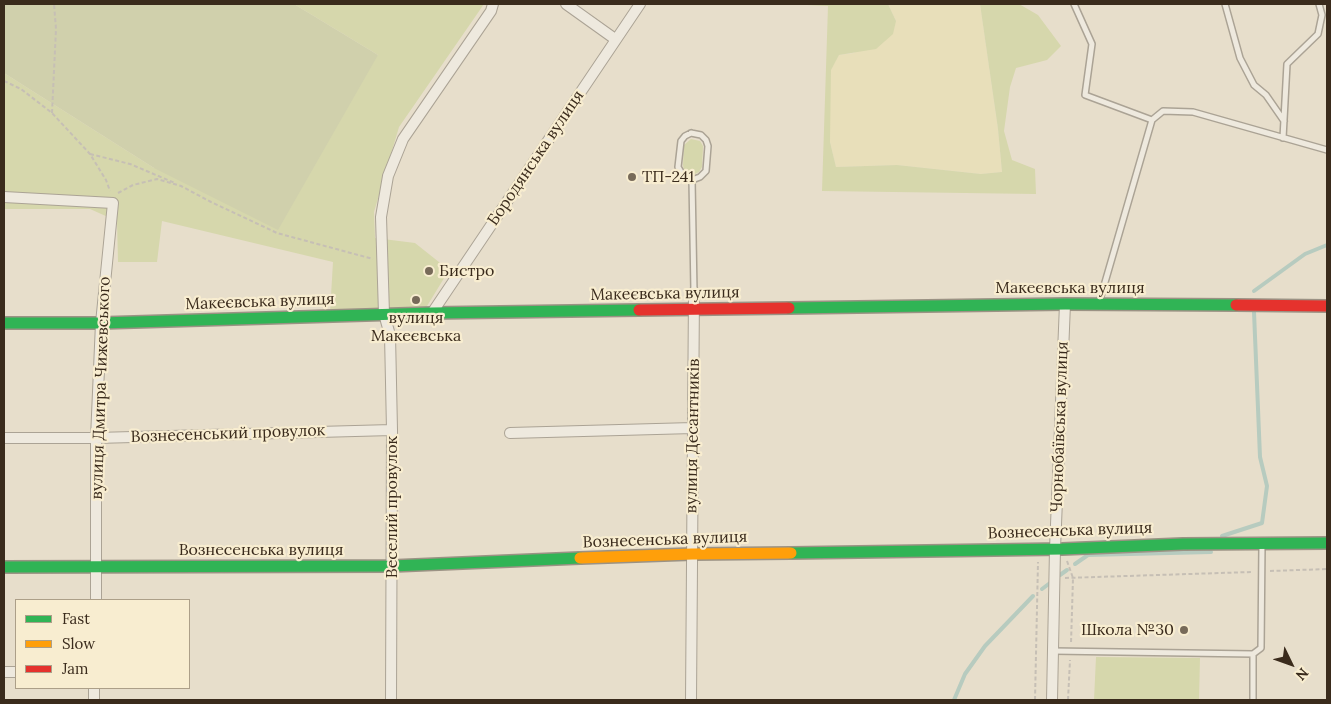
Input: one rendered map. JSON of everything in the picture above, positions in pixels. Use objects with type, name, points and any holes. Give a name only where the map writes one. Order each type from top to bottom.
[{"type":"street","name":"Веселий провулок","points":[[391,700],[392,430],[390,335],[384,314],[381,217],[388,176],[403,139],[491,11],[493,4]]},
{"type":"street","points":[[566,4],[615,39]]},
{"type":"street","name":"Бородянська вулиця","points":[[432,313],[640,4]]},
{"type":"street","name":"вулиця Дмитра Чижевського","points":[[4,197],[113,203],[101,323],[96,438],[96,599]]},
{"type":"street","name":"вулиця Десантників","points":[[691,700],[694,292]]},
{"type":"street","name":"Макеєвська вулиця","points":[[4,323],[101,323],[432,313],[1099,303],[1327,306]]},
{"type":"street","name":"Чорнобаївська вулиця","points":[[1052,700],[1055,578],[1059,549],[1065,304]]},
{"type":"street","points":[[510,433],[693,428]]},
{"type":"street","name":"Вознесенський провулок","points":[[4,438],[96,438],[392,430]]},
{"type":"street","name":"Вознесенська вулиця","points":[[4,568],[392,566],[692,554],[1038,550],[1183,544],[1327,544]]},
{"type":"lane","points":[[1074,4],[1092,44],[1085,95],[1152,120]]},
{"type":"lane","points":[[1225,4],[1240,58],[1254,85],[1266,95],[1284,121]]},
{"type":"lane","points":[[1283,138],[1287,64],[1318,34],[1322,15],[1319,4]]},
{"type":"lane","points":[[1099,303],[1152,120],[1163,111],[1193,112],[1327,150]]},
{"type":"lane","points":[[694,133],[701,135],[706,140],[708,149],[706,171],[700,177],[692,180],[684,177],[678,167],[681,141],[688,134],[694,133]]},
{"type":"lane","points":[[692,180],[694,292]]},
{"type":"lane","points":[[1053,651],[1253,654],[1261,648],[1262,544]]},
{"type":"lane","points":[[1253,654],[1253,700]]},
{"type":"path","points":[[52,113],[56,30],[54,4]]},
{"type":"path","points":[[4,81],[21,89],[52,113],[90,154],[106,180],[111,196],[132,186],[157,179],[181,186]]},
{"type":"path","points":[[90,154],[130,164],[277,232],[365,258],[382,260]]},
{"type":"path","points":[[1059,549],[1073,578],[1068,700]]},
{"type":"path","points":[[1035,700],[1038,550]]},
{"type":"path","points":[[1055,578],[1327,569]]},
{"type":"shaded area","points":[[888,4],[980,4],[998,129],[1002,172],[981,174],[897,165],[836,167],[830,142],[830,70],[839,55],[854,53],[896,21]]},
{"type":"green space","points":[[4,4],[294,4],[378,55],[278,230],[154,168],[4,73]]},
{"type":"green space","points":[[294,4],[484,4],[399,127],[374,212],[375,238],[415,243],[449,270],[424,311],[330,313],[333,262],[162,221],[157,262],[118,262],[117,221],[90,209],[4,209],[4,73],[154,168],[378,55]]},
{"type":"green space","points":[[786,4],[888,4],[896,21],[893,34],[876,49],[839,55],[831,70],[830,142],[836,167],[897,165],[981,174],[1002,172],[998,129],[980,4],[1019,4],[1038,15],[1061,46],[1047,60],[1016,68],[1010,87],[1004,131],[1012,160],[1035,169],[1036,194],[822,191],[828,6]]},
{"type":"green space","points":[[691,139],[700,141],[703,146],[702,167],[699,172],[693,175],[684,171],[683,165],[684,145]]},
{"type":"green space","points":[[1096,657],[1200,658],[1199,700],[1094,700]]},
{"type":"waterway","points":[[1254,291],[1305,254],[1327,245]]},
{"type":"waterway","points":[[1222,536],[1262,523],[1267,486],[1260,457],[1254,312]]},
{"type":"waterway","points":[[1075,564],[1088,555],[1211,552]]},
{"type":"waterway","points":[[1060,575],[1067,570]]},
{"type":"waterway","points":[[1042,589],[1050,583]]},
{"type":"waterway","points":[[954,700],[965,674],[985,646],[1033,596]]},
{"type":"traffic: fast","points":[[789,308],[1065,304],[1236,305]]},
{"type":"traffic: fast","points":[[4,323],[101,323],[432,313],[639,310]]},
{"type":"traffic: fast","points":[[791,553],[1062,549],[1183,544],[1327,543]]},
{"type":"traffic: fast","points":[[4,567],[392,566],[580,558]]},
{"type":"traffic: slow","points":[[580,558],[791,553]]},
{"type":"traffic: jam","points":[[1236,305],[1327,306]]},
{"type":"traffic: jam","points":[[639,310],[789,308]]},
{"type":"place","name":"ТП-241","points":[[632,177]]},
{"type":"place","name":"Бистро","points":[[429,271]]},
{"type":"place","name":"вулиця Макеєвська","points":[[416,300]]},
{"type":"place","name":"Школа №30","points":[[1184,630]]}]
